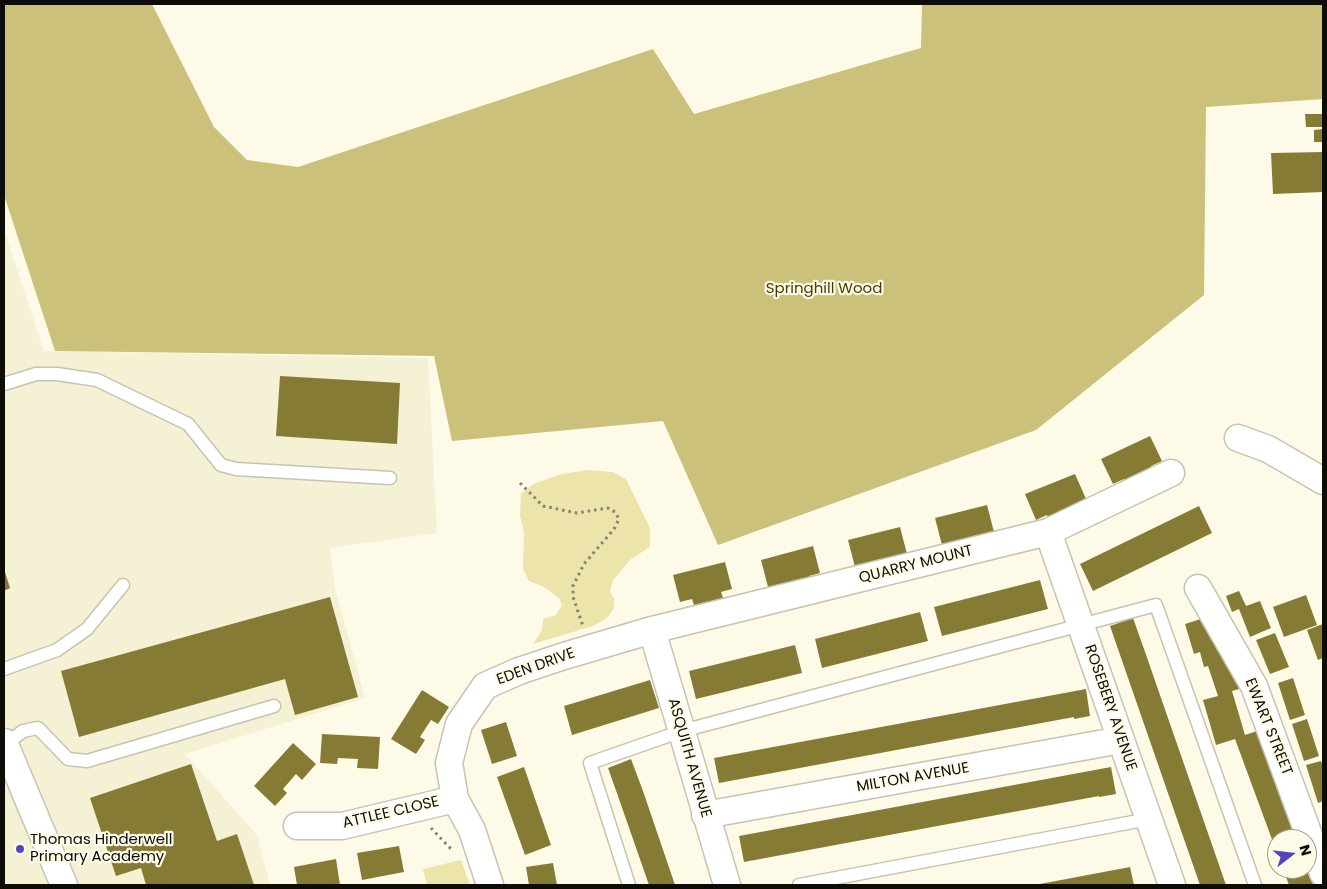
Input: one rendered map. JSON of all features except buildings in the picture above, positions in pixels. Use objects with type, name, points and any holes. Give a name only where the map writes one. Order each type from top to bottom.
[{"type":"street","points":[[1238,438],[1268,449],[1323,481]]},
{"type":"street","name":"QUARRY MOUNT","points":[[652,630],[1048,532],[1171,473]]},
{"type":"street","name":"ROSEBERY AVENUE","points":[[1048,532],[1172,885]]},
{"type":"street","name":"EWART STREET","points":[[1198,588],[1254,686],[1323,873]]},
{"type":"street","name":"EDEN DRIVE","points":[[490,885],[472,830],[455,799],[449,762],[459,724],[485,686],[519,671],[652,630]]},
{"type":"street","name":"ASQUITH AVENUE","points":[[652,630],[727,885]]},
{"type":"street","name":"MILTON AVENUE","points":[[706,815],[1121,740]]},
{"type":"street","points":[[4,744],[64,885]]},
{"type":"street","name":"ATTLEE CLOSE","points":[[297,826],[342,826],[455,799]]},
{"type":"lane","points":[[4,384],[36,374],[57,374],[97,380],[188,424],[221,465],[228,467],[390,478]]},
{"type":"lane","points":[[4,669],[57,650],[87,629],[123,585]]},
{"type":"lane","points":[[629,885],[590,763],[682,731],[1156,605],[1255,885]]},
{"type":"lane","points":[[4,744],[23,731],[38,728],[68,759],[87,761],[274,706]]},
{"type":"lane","points":[[800,885],[1149,820]]},
{"type":"path","points":[[520,483],[544,506],[576,513],[608,508],[615,512],[619,519],[614,529],[584,564],[573,586],[573,597],[579,617],[593,647]]},
{"type":"path","points":[[412,809],[451,848],[453,854]]},
{"type":"shaded area","points":[[4,230],[44,351],[428,358],[437,533],[330,548],[335,588],[365,698],[185,754],[257,835],[270,885],[74,885],[43,801],[4,723]]},
{"type":"shaded area","points":[[589,470],[613,472],[626,479],[650,528],[650,547],[631,559],[613,580],[610,591],[614,599],[614,608],[607,618],[593,626],[533,644],[542,630],[543,619],[556,615],[562,605],[559,598],[544,587],[529,581],[523,569],[524,532],[520,516],[521,494],[533,484],[562,474]]},
{"type":"shaded area","name":"Thomas Hinderwell Primary Academy","points":[[4,785],[23,814],[51,885],[4,885]]},
{"type":"shaded area","points":[[461,860],[470,885],[427,885],[423,869]]},
{"type":"green space","name":"Springhill Wood","points":[[4,4],[152,4],[214,127],[247,160],[298,167],[653,49],[694,114],[921,48],[922,4],[1323,4],[1323,99],[1206,107],[1204,295],[1036,430],[718,545],[663,421],[452,441],[434,356],[55,351],[4,195]]},
{"type":"place","name":"Thomas Hinderwell Primary Academy","points":[[20,849]]}]
